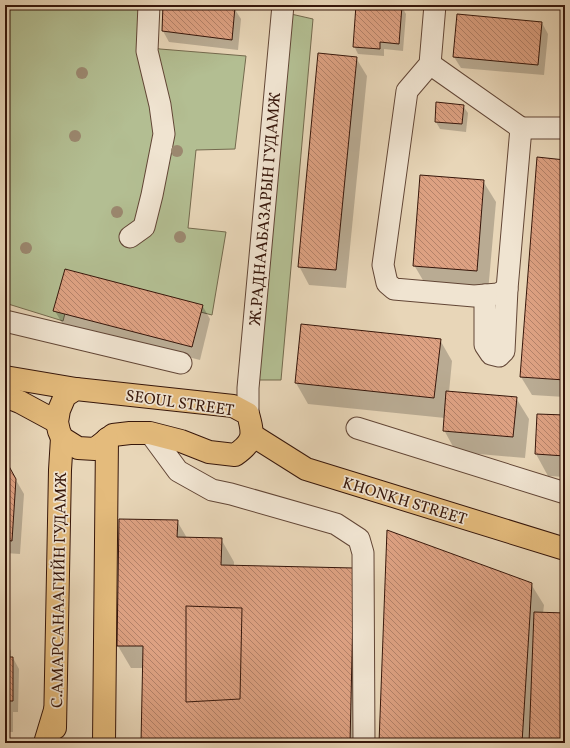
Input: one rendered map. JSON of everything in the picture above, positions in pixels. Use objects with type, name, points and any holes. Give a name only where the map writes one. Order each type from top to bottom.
[{"type":"main road","points":[[5,377],[76,389],[233,406],[248,414]]},
{"type":"main road","name":"С.АМАРСАНААГИЙН ГУДАМЖ","points":[[55,743],[60,470],[59,410],[65,396],[76,389]]},
{"type":"main road","points":[[5,396],[20,402],[60,430],[78,448],[95,448],[113,435],[130,432],[150,433],[181,441],[209,452],[235,456],[246,447],[252,435]]},
{"type":"main road","name":"SEOUL STREET","points":[[248,414],[252,435]]},
{"type":"main road","name":"KHONKH STREET","points":[[252,435],[306,469],[565,549]]},
{"type":"main road","points":[[104,743],[107,439]]},
{"type":"main road","points":[[45,743],[55,710]]},
{"type":"street","points":[[130,237],[144,227],[164,134],[160,105],[147,51],[148,5]]},
{"type":"street","name":"Ж.РАДНААБАЗАРЫН ГУДАМЖ","points":[[248,414],[248,388],[283,5]]},
{"type":"street","points":[[435,5],[430,64],[407,91],[383,265],[387,282],[394,289],[474,296],[498,294],[507,289]]},
{"type":"street","points":[[430,64],[521,128],[565,128]]},
{"type":"street","points":[[486,295],[485,345],[491,354],[499,356],[504,351],[507,289],[521,128]]},
{"type":"street","points":[[5,322],[181,363]]},
{"type":"street","points":[[357,428],[565,493]]},
{"type":"street","points":[[150,433],[178,471],[212,490],[336,524],[359,538],[363,553],[364,743]]},
{"type":"green space","points":[[5,5],[148,5],[146,46],[160,49],[246,56],[235,149],[196,150],[188,228],[226,232],[212,315],[74,279],[63,321],[5,303]]},
{"type":"green space","points":[[291,14],[313,19],[281,380],[254,380]]},
{"type":"building","points":[[163,5],[215,5],[235,7],[232,40],[162,31]]},
{"type":"building","points":[[356,5],[402,6],[399,44],[380,42],[380,49],[353,47]]},
{"type":"building","points":[[457,14],[542,22],[538,65],[453,57]]},
{"type":"building","points":[[318,53],[357,57],[336,270],[298,267]]},
{"type":"building","points":[[436,102],[464,105],[462,124],[435,122]]},
{"type":"building","points":[[537,157],[565,160],[565,380],[520,377]]},
{"type":"building","points":[[420,175],[484,180],[477,271],[413,266]]},
{"type":"building","points":[[65,269],[203,305],[192,347],[53,311]]},
{"type":"building","points":[[301,324],[441,339],[434,398],[295,383]]},
{"type":"building","points":[[446,391],[517,397],[513,437],[443,431]]},
{"type":"building","points":[[537,414],[565,415],[565,456],[535,454]]},
{"type":"building","points":[[5,459],[16,479],[12,541],[5,540]]},
{"type":"building","points":[[119,519],[178,520],[177,537],[222,538],[221,565],[354,568],[350,743],[141,743],[143,646],[117,646]]},
{"type":"building","points":[[387,530],[532,583],[522,743],[379,743]]},
{"type":"building","points":[[186,606],[242,608],[240,699],[186,702]]},
{"type":"building","points":[[534,612],[565,613],[565,743],[529,743]]},
{"type":"building","points":[[5,657],[13,657],[13,701],[8,701],[7,721],[5,721]]}]
